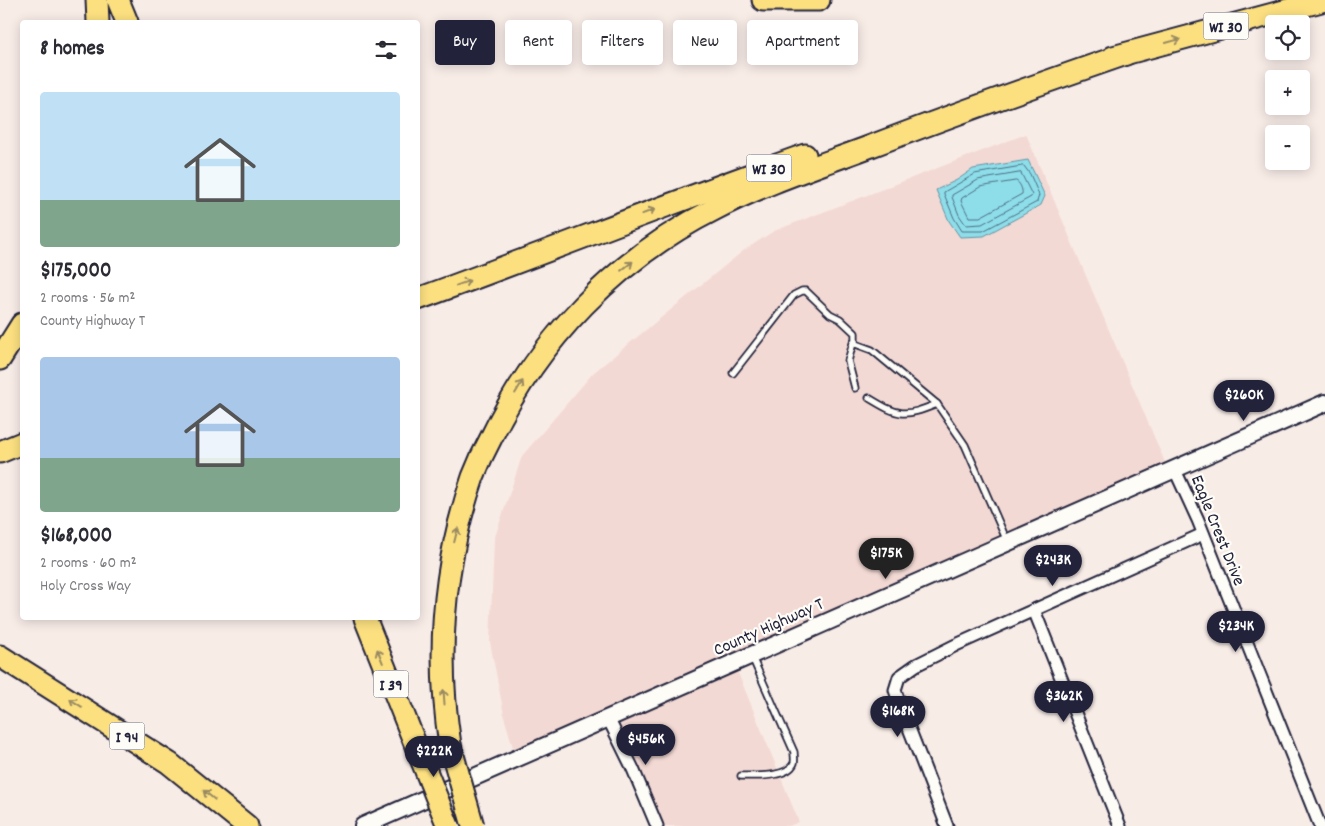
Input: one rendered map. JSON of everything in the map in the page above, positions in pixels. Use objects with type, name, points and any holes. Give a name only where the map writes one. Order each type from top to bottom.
[{"type":"highway","points":[[96,0],[98,20]]},
{"type":"highway","points":[[118,0],[126,20]]},
{"type":"highway","points":[[763,0],[818,0]]},
{"type":"highway","name":"WI 30","points":[[420,298],[510,266],[707,190],[854,138],[978,98],[1126,54],[1325,0]]},
{"type":"highway","points":[[473,826],[450,745],[443,688],[442,640],[448,575],[460,518],[474,474],[502,415],[524,379],[571,318],[607,282],[649,249],[714,209],[764,186],[982,104],[1126,54]]},
{"type":"highway","points":[[0,359],[20,327]]},
{"type":"highway","points":[[0,452],[20,444]]},
{"type":"highway","name":"I 39","points":[[366,620],[448,826]]},
{"type":"highway","name":"I 94","points":[[0,656],[169,763],[247,826]]},
{"type":"main road","name":"County Highway T","points":[[364,826],[1325,403]]},
{"type":"street","name":"Eagle Crest Drive","points":[[1176,470],[1320,826]]},
{"type":"street","points":[[947,826],[895,690],[899,677],[916,665],[956,645],[1203,534]]},
{"type":"street","points":[[1034,610],[1120,826]]},
{"type":"street","points":[[608,718],[633,769],[657,826]]},
{"type":"lane","points":[[733,373],[794,295],[806,291],[830,314],[840,319],[855,333],[855,344],[853,343],[848,361],[855,388]]},
{"type":"lane","points":[[855,344],[872,350],[937,404],[965,445],[1008,543]]},
{"type":"lane","points":[[868,398],[890,411],[912,414],[937,404]]},
{"type":"lane","points":[[741,776],[783,773],[790,769],[794,762],[794,752],[751,656]]},
{"type":"shaded area","points":[[1026,134],[1169,472],[734,663],[799,822],[789,826],[657,826],[608,718],[516,758],[505,720],[490,642],[494,540],[522,456],[593,373],[743,251],[774,231]]},
{"type":"water","points":[[1028,160],[1045,196],[1041,205],[984,236],[960,237],[949,221],[936,190],[957,180],[973,169]]}]
